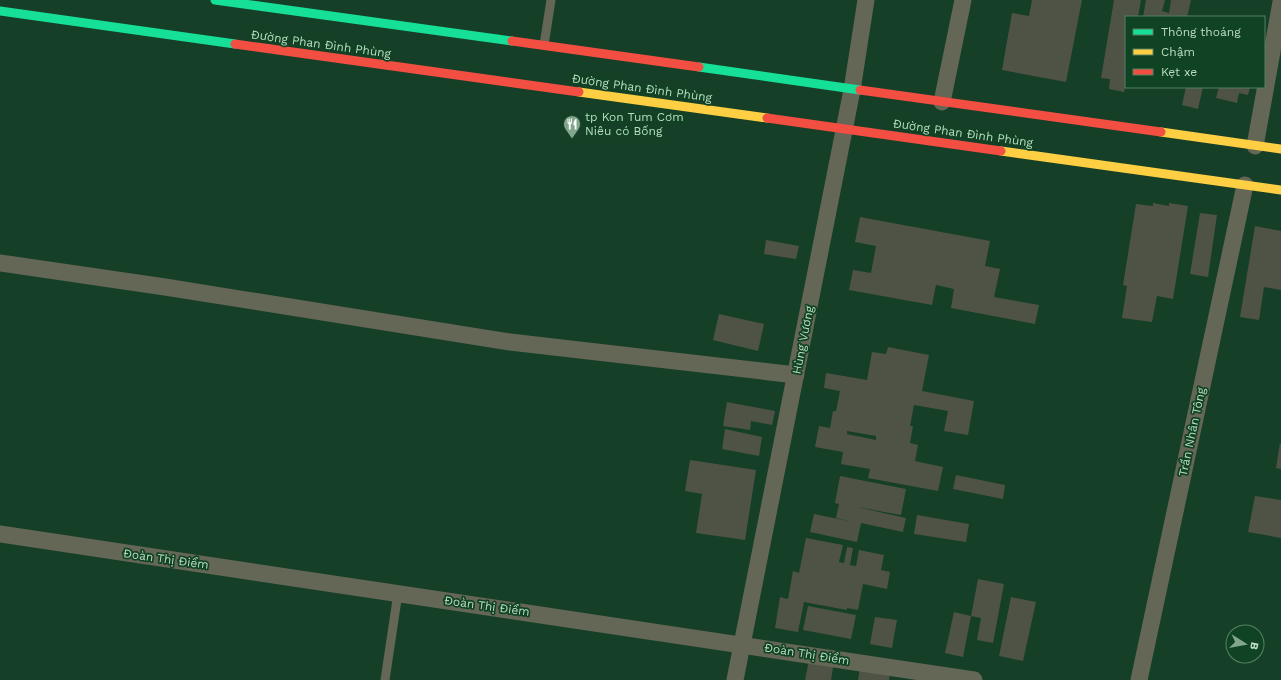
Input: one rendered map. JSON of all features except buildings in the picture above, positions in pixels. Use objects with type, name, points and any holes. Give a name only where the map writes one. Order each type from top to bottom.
[{"type":"main road","points":[[215,0],[1281,149]]},
{"type":"main road","name":"Đường Phan Đình Phùng","points":[[0,11],[1281,190]]},
{"type":"street","name":"Hùng Vương","points":[[735,680],[852,90],[866,0]]},
{"type":"street","points":[[942,102],[963,0]]},
{"type":"street","points":[[1255,146],[1281,2]]},
{"type":"street","name":"Trần Nhân Tông","points":[[1139,680],[1246,185]]},
{"type":"street","points":[[0,263],[173,288],[510,342],[796,375]]},
{"type":"street","name":"Đoàn Thị Điểm","points":[[0,534],[743,644],[974,680]]},
{"type":"lane","points":[[544,45],[551,0]]},
{"type":"lane","points":[[385,680],[398,593]]},
{"type":"traffic: fast","points":[[215,0],[512,41]]},
{"type":"traffic: fast","points":[[0,11],[235,44]]},
{"type":"traffic: fast","points":[[699,67],[860,90]]},
{"type":"traffic: slow","points":[[579,92],[767,118]]},
{"type":"traffic: slow","points":[[1161,132],[1281,149]]},
{"type":"traffic: slow","points":[[1001,151],[1281,190]]},
{"type":"traffic: jam","points":[[512,41],[699,67]]},
{"type":"traffic: jam","points":[[235,44],[579,92]]},
{"type":"traffic: jam","points":[[860,90],[1161,132]]},
{"type":"traffic: jam","points":[[767,118],[1001,151]]},
{"type":"place","name":"tp Kon Tum Cơm Niêu có Bống","points":[[572,139]]}]
